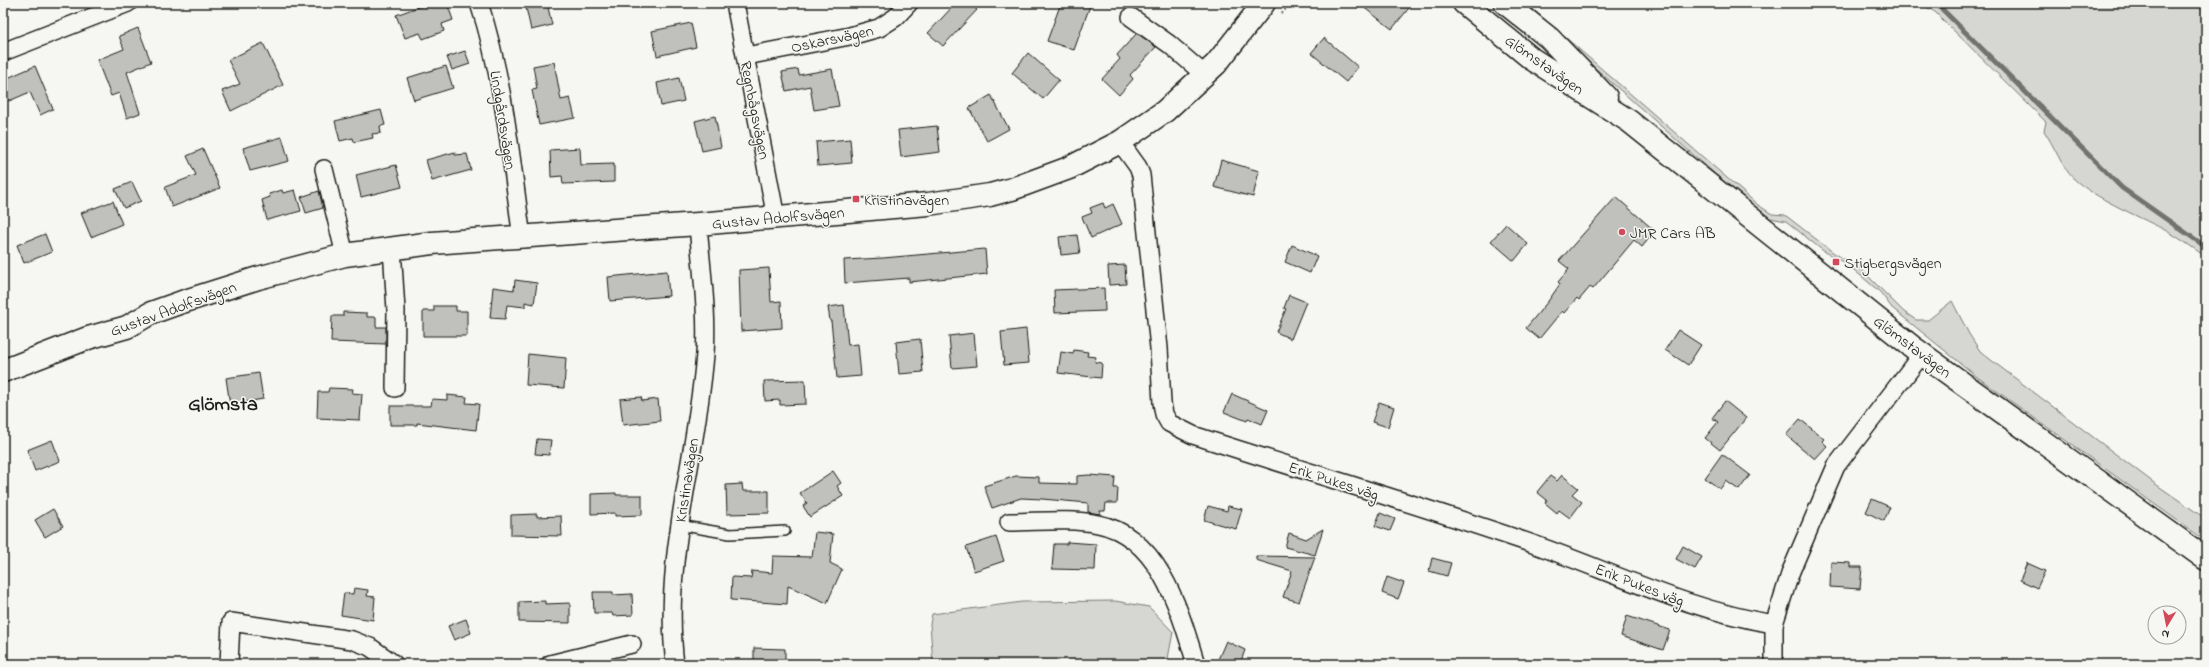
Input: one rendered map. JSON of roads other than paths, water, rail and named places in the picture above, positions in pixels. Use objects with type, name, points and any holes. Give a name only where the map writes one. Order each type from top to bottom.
[{"type":"street","points":[[3,52],[128,3]]},
{"type":"street","name":"Lindgårdsvägen","points":[[479,3],[496,67],[505,114],[522,238]]},
{"type":"street","name":"Regnbågsvägen","points":[[735,3],[776,218]]},
{"type":"street","name":"Oskarsvägen","points":[[746,56],[850,36],[879,28],[896,16],[909,3]]},
{"type":"street","name":"Gustav Adolfsvägen","points":[[3,371],[88,338],[127,327],[151,313],[182,302],[258,278],[345,255],[432,243],[522,238],[776,218],[928,204],[990,195],[1048,176],[1120,142],[1165,111],[1205,75],[1264,3]]},
{"type":"street","name":"Glömstavägen","points":[[1464,3],[1532,59],[1629,121],[1922,354],[2206,559]]},
{"type":"street","name":"Glömstavägen","points":[[1505,3],[1548,38],[1629,121]]},
{"type":"street","points":[[1131,17],[1169,44],[1205,75]]},
{"type":"street","name":"Erik Pukes väg","points":[[1120,142],[1138,167],[1141,175],[1159,348],[1162,403],[1164,414],[1169,423],[1193,435],[1516,538],[1695,605],[1746,620],[1774,624]]},
{"type":"street","points":[[324,169],[345,255]]},
{"type":"street","name":"Kristinavägen","points":[[675,664],[672,596],[679,525],[705,353],[703,281],[698,224]]},
{"type":"street","points":[[392,248],[396,310],[395,388]]},
{"type":"street","points":[[1774,664],[1774,624],[1791,571],[1836,466],[1922,354]]},
{"type":"street","points":[[1009,522],[1096,524],[1114,530],[1129,538],[1140,547],[1153,562],[1170,591],[1180,613],[1196,664]]},
{"type":"street","points":[[229,664],[231,622],[352,640],[370,647],[394,664]]},
{"type":"street","points":[[550,664],[632,644]]},
{"type":"lane","points":[[679,525],[730,534],[785,531]]},
{"type":"waterway","points":[[1936,3],[2122,188],[2206,247]]},
{"type":"place","name":"Kristinavägen","points":[[856,199]]},
{"type":"place","name":"JMR Cars AB","points":[[1622,232]]},
{"type":"place","name":"Stigbergsvägen","points":[[1836,262]]},
{"type":"district","name":"Glömsta","points":[[223,403]]}]
